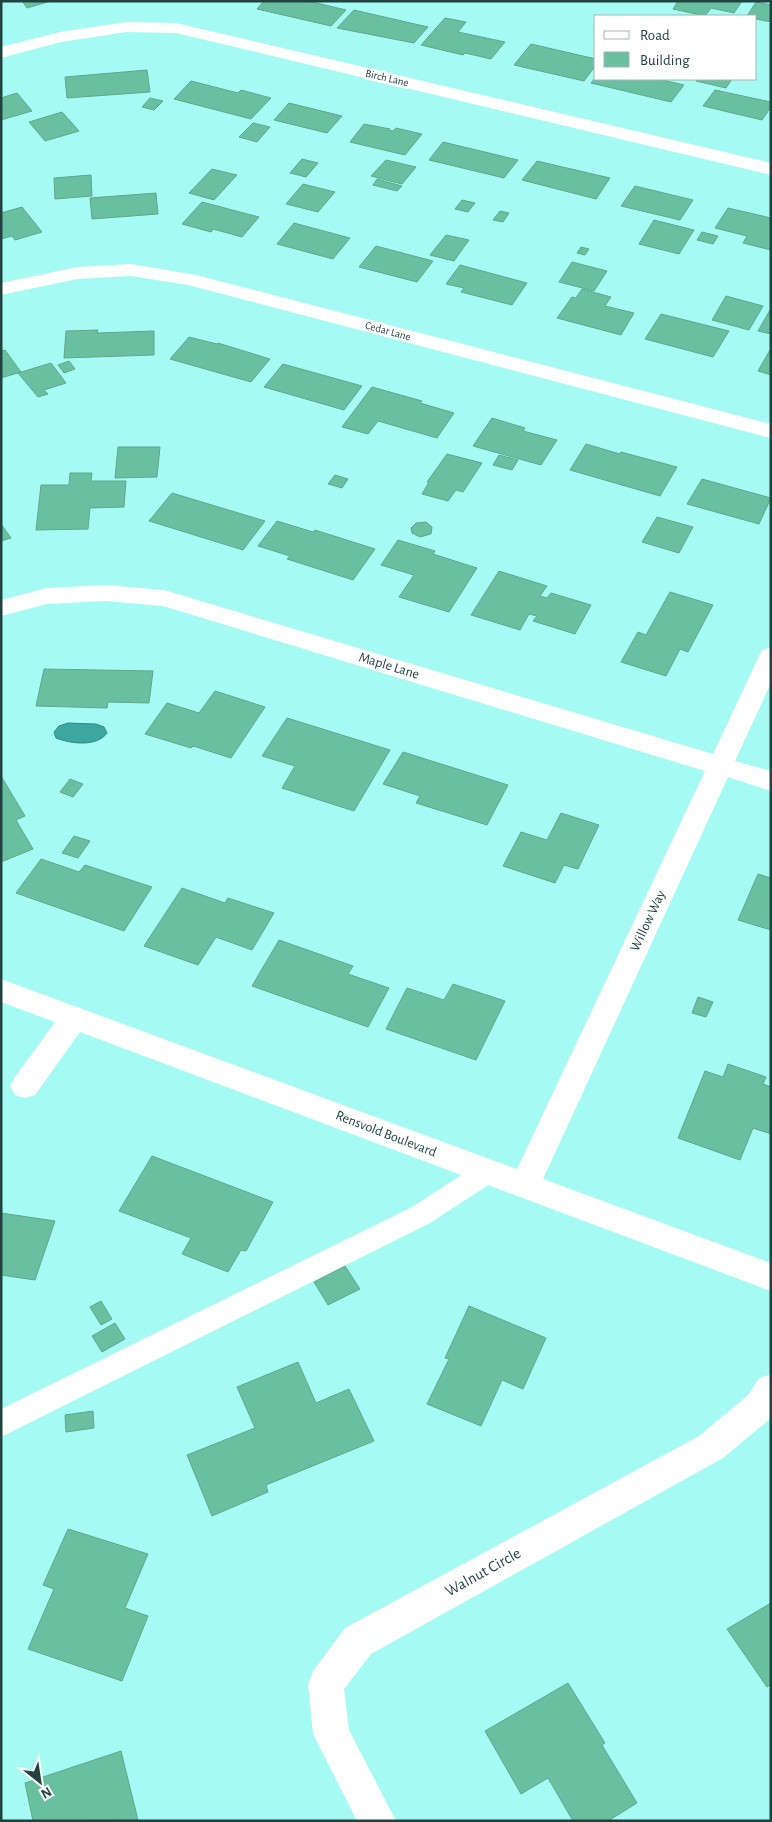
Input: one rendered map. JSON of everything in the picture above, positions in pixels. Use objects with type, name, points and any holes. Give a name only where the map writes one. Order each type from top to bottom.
[{"type":"street","name":"Birch Lane","points":[[1,53],[60,37],[126,26],[176,28],[771,169]]},
{"type":"street","name":"Cedar Lane","points":[[1,289],[77,273],[131,270],[189,279],[771,431]]},
{"type":"street","name":"Maple Lane","points":[[1,608],[47,596],[106,593],[164,598],[771,781]]},
{"type":"street","name":"Willow Way","points":[[525,1185],[771,656]]},
{"type":"street","name":"Rensvold Boulevard","points":[[1,990],[771,1277]]},
{"type":"street","points":[[25,1086],[75,1017]]},
{"type":"street","name":"Walnut Circle","points":[[377,1821],[331,1734],[326,1684],[358,1641],[711,1447],[760,1406],[771,1389]]},
{"type":"lane","points":[[1,1424],[422,1215],[487,1172]]},
{"type":"water","points":[[68,723],[96,724],[104,727],[107,733],[97,741],[83,743],[69,742],[56,738],[54,732],[59,726]]},
{"type":"building","points":[[22,1],[51,1],[27,8]]},
{"type":"building","points":[[264,1],[308,1],[346,10],[331,26],[257,9]]},
{"type":"building","points":[[678,1],[742,1],[734,13],[711,8],[706,15],[700,15],[673,9]]},
{"type":"building","points":[[756,2],[771,5],[771,22],[757,19],[757,15],[748,15]]},
{"type":"building","points":[[354,10],[428,27],[414,43],[337,28]]},
{"type":"building","points":[[445,18],[466,22],[458,32],[505,42],[491,59],[465,53],[463,55],[421,45]]},
{"type":"building","points":[[531,44],[594,59],[594,68],[584,81],[514,65]]},
{"type":"building","points":[[147,70],[150,92],[67,98],[65,77]]},
{"type":"building","points":[[594,79],[662,80],[684,85],[671,102],[591,83]]},
{"type":"building","points":[[696,80],[731,80],[726,88]]},
{"type":"building","points":[[191,81],[238,93],[241,90],[271,98],[251,119],[174,99]]},
{"type":"building","points":[[715,90],[771,102],[771,107],[762,120],[703,106]]},
{"type":"building","points":[[17,93],[32,111],[1,120],[1,98]]},
{"type":"building","points":[[150,98],[163,101],[154,110],[142,107]]},
{"type":"building","points":[[289,103],[342,116],[327,133],[274,120]]},
{"type":"building","points":[[62,112],[79,131],[45,141],[29,122]]},
{"type":"building","points":[[253,123],[270,127],[257,142],[239,137]]},
{"type":"building","points":[[364,124],[393,131],[396,128],[422,134],[405,155],[350,142]]},
{"type":"building","points":[[443,142],[518,160],[504,178],[429,160]]},
{"type":"building","points":[[302,159],[318,163],[306,177],[290,173]]},
{"type":"building","points":[[386,160],[416,167],[402,184],[371,176]]},
{"type":"building","points":[[537,161],[610,178],[596,199],[522,180]]},
{"type":"building","points":[[212,169],[237,175],[214,200],[189,193]]},
{"type":"building","points":[[91,175],[92,196],[55,199],[54,178]]},
{"type":"building","points":[[377,179],[402,186],[397,191],[373,185]]},
{"type":"building","points":[[303,184],[335,192],[318,212],[286,204]]},
{"type":"building","points":[[635,186],[693,200],[680,220],[621,206]]},
{"type":"building","points":[[156,193],[158,214],[92,219],[90,198]]},
{"type":"building","points":[[462,200],[475,203],[468,212],[455,209]]},
{"type":"building","points":[[202,202],[259,217],[242,237],[213,229],[211,232],[182,224]]},
{"type":"building","points":[[22,207],[42,232],[15,240],[12,236],[1,239],[1,213]]},
{"type":"building","points":[[728,208],[771,218],[771,250],[743,243],[747,236],[715,228]]},
{"type":"building","points":[[500,211],[509,213],[503,222],[493,220]]},
{"type":"building","points":[[654,220],[694,230],[679,254],[639,244]]},
{"type":"building","points":[[294,223],[350,238],[333,259],[277,244]]},
{"type":"building","points":[[702,232],[718,236],[713,244],[697,240]]},
{"type":"building","points":[[446,235],[469,240],[454,261],[430,255]]},
{"type":"building","points":[[376,246],[433,261],[417,282],[359,267]]},
{"type":"building","points":[[581,247],[589,249],[585,255],[577,253]]},
{"type":"building","points":[[572,262],[607,271],[594,291],[559,282]]},
{"type":"building","points":[[460,265],[527,283],[512,305],[461,292],[464,288],[446,284]]},
{"type":"building","points":[[582,289],[611,297],[605,306],[634,313],[621,335],[557,318],[572,297],[576,298]]},
{"type":"building","points":[[726,296],[763,306],[749,330],[712,320]]},
{"type":"building","points":[[770,310],[771,334],[758,331]]},
{"type":"building","points":[[661,314],[729,331],[713,357],[645,339]]},
{"type":"building","points":[[98,330],[97,333],[154,331],[154,355],[64,358],[66,331]]},
{"type":"building","points":[[189,337],[218,343],[270,359],[251,382],[170,359]]},
{"type":"building","points":[[771,348],[771,375],[758,371]]},
{"type":"building","points":[[5,350],[21,372],[1,378],[1,351]]},
{"type":"building","points":[[69,361],[75,369],[64,373],[58,365]]},
{"type":"building","points":[[51,363],[66,383],[44,390],[48,394],[38,397],[18,373]]},
{"type":"building","points":[[283,364],[362,386],[344,410],[264,387]]},
{"type":"building","points":[[372,387],[422,401],[420,403],[454,413],[437,438],[378,421],[368,434],[342,427]]},
{"type":"building","points":[[492,418],[525,428],[523,431],[557,440],[541,465],[473,446]]},
{"type":"building","points":[[586,444],[677,467],[660,496],[570,470]]},
{"type":"building","points":[[118,447],[160,447],[157,477],[115,478]]},
{"type":"building","points":[[447,454],[482,463],[463,492],[456,490],[448,501],[422,494],[429,482],[427,482]]},
{"type":"building","points":[[499,455],[518,460],[512,470],[493,465]]},
{"type":"building","points":[[70,473],[92,473],[91,481],[126,481],[124,507],[90,508],[88,529],[36,530],[41,485],[69,485]]},
{"type":"building","points":[[335,475],[348,479],[342,488],[328,484]]},
{"type":"building","points":[[702,479],[771,498],[759,524],[687,504]]},
{"type":"building","points":[[172,493],[265,521],[243,550],[149,521]]},
{"type":"building","points":[[657,517],[693,527],[679,553],[642,542]]},
{"type":"building","points":[[277,521],[313,532],[315,530],[375,549],[353,580],[287,559],[290,556],[258,546]]},
{"type":"building","points":[[426,522],[432,527],[431,534],[420,537],[412,533],[411,528],[416,523]]},
{"type":"building","points":[[1,524],[11,538],[1,541]]},
{"type":"building","points":[[398,540],[435,551],[433,554],[477,568],[449,612],[399,597],[414,575],[381,565]]},
{"type":"building","points":[[499,571],[547,586],[540,596],[547,598],[551,593],[591,605],[575,634],[533,621],[537,616],[529,614],[520,630],[471,615]]},
{"type":"building","points":[[670,592],[713,605],[688,652],[680,649],[666,676],[621,662],[638,632],[646,635]]},
{"type":"building","points":[[44,669],[153,671],[149,703],[108,702],[107,708],[36,706]]},
{"type":"building","points":[[215,691],[265,707],[231,758],[145,734],[167,703],[199,713]]},
{"type":"building","points":[[287,718],[390,750],[354,811],[282,788],[295,766],[262,756]]},
{"type":"building","points":[[403,752],[508,785],[487,825],[416,803],[420,796],[383,784]]},
{"type":"building","points":[[1,776],[25,816],[16,820],[33,849],[1,862]]},
{"type":"building","points":[[70,779],[83,784],[73,797],[60,792]]},
{"type":"building","points":[[561,813],[599,825],[578,869],[564,865],[555,883],[503,866],[521,832],[547,840]]},
{"type":"building","points":[[74,836],[90,841],[78,858],[62,853]]},
{"type":"building","points":[[41,859],[79,872],[85,865],[152,887],[124,931],[16,893]]},
{"type":"building","points":[[758,874],[771,878],[771,930],[738,920]]},
{"type":"building","points":[[182,888],[225,903],[228,898],[274,913],[252,950],[216,937],[198,965],[144,946]]},
{"type":"building","points":[[279,940],[353,966],[348,974],[389,988],[368,1027],[252,986]]},
{"type":"building","points":[[453,984],[505,1001],[476,1060],[386,1029],[407,988],[444,1000]]},
{"type":"building","points":[[698,997],[713,1002],[706,1017],[692,1013]]},
{"type":"building","points":[[728,1064],[766,1077],[763,1084],[771,1087],[771,1134],[753,1128],[740,1160],[678,1138],[705,1071],[723,1077]]},
{"type":"building","points":[[152,1156],[273,1202],[246,1251],[241,1250],[228,1272],[182,1254],[191,1238],[119,1211]]},
{"type":"building","points":[[1,1213],[55,1221],[35,1280],[1,1275]]},
{"type":"building","points":[[345,1266],[360,1289],[328,1305],[314,1282]]},
{"type":"building","points":[[101,1301],[112,1319],[101,1325],[90,1307]]},
{"type":"building","points":[[469,1306],[546,1338],[523,1389],[502,1380],[481,1426],[427,1404],[449,1359],[445,1358]]},
{"type":"building","points":[[115,1323],[125,1339],[102,1352],[92,1336]]},
{"type":"building","points":[[298,1362],[316,1403],[349,1389],[374,1441],[266,1485],[268,1492],[212,1516],[187,1455],[255,1428],[237,1387]]},
{"type":"building","points":[[93,1411],[94,1428],[66,1432],[65,1415]]},
{"type":"building","points":[[68,1529],[148,1554],[125,1608],[148,1616],[122,1681],[28,1649],[54,1589],[43,1585]]},
{"type":"building","points":[[771,1603],[771,1685],[767,1687],[727,1629]]},
{"type":"building","points":[[568,1683],[605,1743],[602,1745],[637,1803],[608,1821],[573,1821],[548,1778],[521,1794],[485,1731]]},
{"type":"building","points":[[121,1751],[138,1820],[33,1821],[25,1783]]}]
